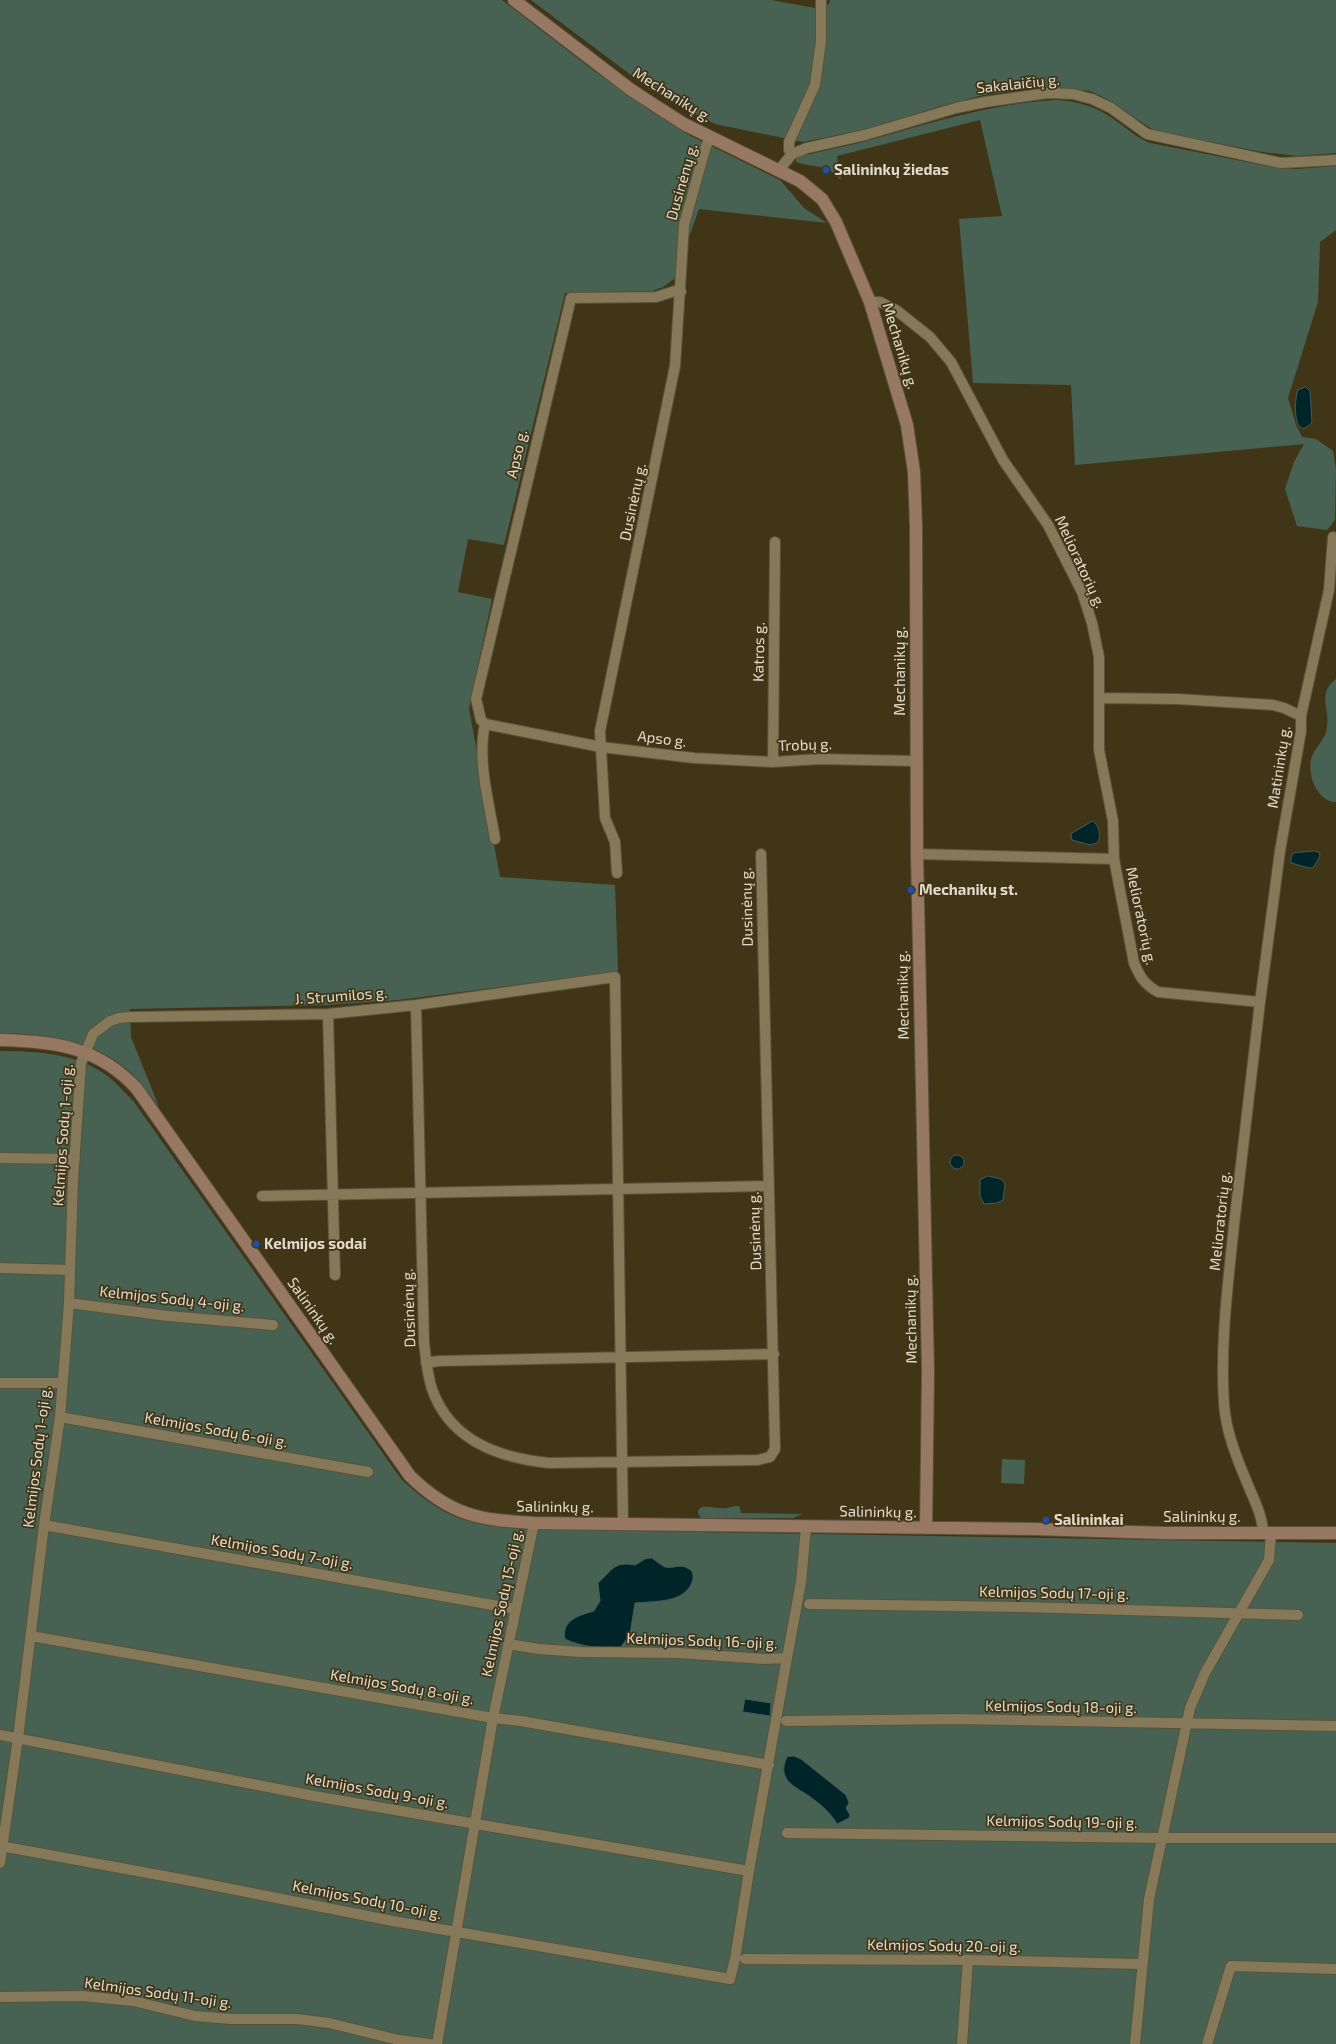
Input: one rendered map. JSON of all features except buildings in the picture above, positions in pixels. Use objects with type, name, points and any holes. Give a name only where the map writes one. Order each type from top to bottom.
[{"type":"main road","name":"Mechanikų g.","points":[[514,0],[630,89],[684,124],[779,170],[800,182],[815,193],[830,209],[870,302],[907,425],[914,472],[916,527],[917,854],[928,1364],[926,1528]]},
{"type":"main road","name":"Salininkų g.","points":[[0,1040],[51,1042],[68,1046],[110,1064],[126,1077],[137,1089],[410,1476],[438,1500],[469,1515],[500,1521],[534,1523],[1267,1534],[1336,1533]]},
{"type":"street","points":[[779,170],[792,154],[789,150],[789,142],[815,85],[821,41],[821,0]]},
{"type":"street","name":"Sakalaičių g.","points":[[792,154],[807,148],[885,129],[963,106],[1048,93],[1073,94],[1092,99],[1111,108],[1147,134],[1282,163],[1336,160]]},
{"type":"street","name":"Dusinėnų g.","points":[[617,873],[615,842],[605,818],[601,746],[602,724],[675,366],[681,292],[684,225],[706,146],[711,137]]},
{"type":"street","name":"Apso g.","points":[[681,292],[675,291],[656,297],[571,298],[476,699],[478,714],[485,724],[601,746],[694,758]]},
{"type":"street","name":"Melioratorių g.","points":[[870,302],[880,302],[896,310],[940,348],[951,362],[1003,460],[1048,525],[1082,592],[1092,623],[1099,658],[1099,750],[1113,821],[1114,859],[1134,963],[1140,979],[1158,992],[1173,995],[1260,1002],[1230,1259],[1224,1348],[1224,1404],[1228,1426],[1241,1467],[1267,1534],[1269,1560],[1199,1686],[1190,1708],[1149,1899],[1135,2044]]},
{"type":"street","name":"Matininkų g.","points":[[1260,1002],[1280,851],[1301,731],[1301,716],[1330,590],[1333,537]]},
{"type":"street","name":"Katros g.","points":[[773,762],[776,542]]},
{"type":"street","points":[[1100,698],[1178,699],[1273,705],[1284,708],[1301,716]]},
{"type":"street","points":[[485,724],[482,736],[484,774],[494,839]]},
{"type":"street","name":"Trobų g.","points":[[694,758],[773,762],[819,759],[916,761]]},
{"type":"street","name":"Dusinėnų g.","points":[[416,1005],[424,1343],[426,1363],[432,1388],[448,1417],[462,1432],[479,1444],[500,1454],[526,1460],[549,1463],[758,1460],[770,1457],[775,1449],[774,1354],[768,1186],[761,854]]},
{"type":"street","points":[[917,854],[1114,859]]},
{"type":"street","name":"J. Strumilos g.","points":[[85,1053],[93,1034],[102,1026],[118,1018],[328,1014],[416,1005],[615,977],[618,1189]]},
{"type":"street","points":[[328,1014],[334,1275]]},
{"type":"street","name":"Kelmijos Sodų 1-oji g.","points":[[0,1863],[1,1846],[18,1738],[44,1525],[60,1417],[69,1303],[80,1072],[85,1053]]},
{"type":"street","points":[[0,1158],[75,1159]]},
{"type":"street","points":[[262,1196],[768,1186]]},
{"type":"street","points":[[618,1189],[623,1524]]},
{"type":"street","points":[[0,1268],[70,1270]]},
{"type":"street","name":"Kelmijos Sodų 4-oji g.","points":[[69,1303],[168,1316],[273,1324]]},
{"type":"street","points":[[426,1363],[439,1361],[774,1354]]},
{"type":"street","points":[[0,1383],[62,1383]]},
{"type":"street","name":"Kelmijos Sodų 6-oji g.","points":[[60,1417],[368,1472]]},
{"type":"street","name":"Kelmijos Sodų 15-oji g.","points":[[437,2044],[493,1718],[534,1523]]},
{"type":"street","name":"Kelmijos Sodų 7-oji g.","points":[[44,1525],[515,1609]]},
{"type":"street","name":"Kelmijos Sodų 16-oji g.","points":[[508,1644],[539,1649],[581,1652],[679,1653],[764,1659],[787,1658],[801,1582],[806,1527]]},
{"type":"street","name":"Kelmijos Sodų 17-oji g.","points":[[809,1604],[1239,1612],[1298,1615]]},
{"type":"street","name":"Kelmijos Sodų 8-oji g.","points":[[31,1636],[493,1718],[521,1721],[769,1765]]},
{"type":"street","points":[[749,1871],[787,1658]]},
{"type":"street","name":"Kelmijos Sodų 18-oji g.","points":[[786,1721],[957,1720],[1336,1726]]},
{"type":"street","name":"Kelmijos Sodų 9-oji g.","points":[[0,1735],[314,1796],[749,1871]]},
{"type":"street","name":"Kelmijos Sodų 19-oji g.","points":[[787,1833],[1162,1838],[1336,1838]]},
{"type":"street","name":"Kelmijos Sodų 10-oji g.","points":[[1,1846],[456,1932],[730,1979],[734,1966],[749,1871]]},
{"type":"street","name":"Kelmijos Sodų 20-oji g.","points":[[745,1959],[968,1960],[1142,1964]]},
{"type":"street","points":[[962,2044],[968,1960]]},
{"type":"street","points":[[1207,2044],[1231,1966],[1336,1969]]},
{"type":"street","name":"Kelmijos Sodų 11-oji g.","points":[[0,1997],[82,1996],[133,2001],[195,2016],[231,2019],[297,2019],[329,2023],[399,2040],[430,2044]]},
{"type":"green space","points":[[0,0],[502,0],[593,70],[649,110],[691,136],[780,180],[804,208],[827,223],[699,209],[674,279],[663,287],[652,291],[565,293],[504,545],[468,539],[458,592],[492,599],[469,709],[500,877],[615,885],[618,972],[398,1000],[325,1005],[130,1009],[131,1037],[159,1107],[132,1074],[103,1053],[87,1046],[53,1037],[0,1033]]},
{"type":"green space","points":[[531,0],[771,0],[815,8],[829,4],[830,0],[1336,0],[1336,153],[1298,156],[1262,152],[1161,132],[1152,129],[1105,98],[1090,91],[1041,87],[983,95],[941,106],[867,129],[803,142],[715,124],[651,90]]},
{"type":"green space","points":[[1055,100],[1080,103],[1095,108],[1150,143],[1273,167],[1296,169],[1336,166],[1336,230],[1320,242],[1318,302],[1288,398],[1296,425],[1302,437],[1316,439],[1333,451],[1336,469],[1335,520],[1327,530],[1297,526],[1285,489],[1294,462],[1304,444],[1075,465],[1071,385],[973,383],[959,219],[1002,216],[980,120],[837,156],[841,180],[825,168],[796,162],[796,159],[801,156],[863,142],[982,110],[1030,102]]},
{"type":"green space","points":[[1336,679],[1336,802],[1329,801],[1318,791],[1311,776],[1310,768],[1313,754],[1326,731],[1327,690],[1330,684]]},
{"type":"green space","points":[[0,1051],[43,1053],[72,1058],[85,1063],[110,1078],[134,1102],[401,1479],[416,1492],[443,1511],[457,1517],[486,1525],[523,1529],[1336,1543],[1336,2044],[0,2044]]},
{"type":"green space","points":[[1002,1459],[1025,1460],[1024,1484],[1001,1483]]},
{"type":"green space","points":[[739,1506],[741,1513],[802,1514],[793,1518],[701,1518],[698,1513],[698,1510],[702,1507],[722,1508]]},
{"type":"water","points":[[1306,387],[1310,391],[1312,422],[1306,427],[1302,428],[1298,425],[1296,419],[1296,396],[1298,390]]},
{"type":"water","points":[[1093,821],[1097,825],[1099,831],[1099,840],[1097,843],[1090,845],[1072,840],[1071,834]]},
{"type":"water","points":[[1319,852],[1320,856],[1313,868],[1291,863],[1291,857],[1294,853]]},
{"type":"water","points":[[957,1155],[962,1157],[964,1162],[962,1167],[957,1169],[952,1167],[950,1162],[952,1157]]},
{"type":"water","points":[[988,1176],[1001,1179],[1005,1184],[1003,1200],[997,1203],[984,1204],[980,1196],[980,1180]]},
{"type":"water","points":[[652,1558],[665,1567],[683,1566],[690,1570],[693,1579],[690,1587],[684,1593],[669,1600],[635,1603],[630,1634],[621,1647],[593,1647],[571,1642],[565,1639],[566,1627],[573,1619],[594,1611],[600,1601],[598,1583],[610,1571],[622,1564],[635,1565],[645,1559]]},
{"type":"water","points":[[745,1699],[771,1703],[770,1716],[743,1712]]},
{"type":"water","points":[[794,1756],[801,1759],[846,1795],[849,1803],[846,1808],[850,1815],[849,1818],[837,1824],[820,1804],[790,1783],[784,1772],[784,1765],[787,1757]]},
{"type":"place","name":"Salininkų žiedas","points":[[826,170]]},
{"type":"place","name":"Mechanikų st.","points":[[911,890]]},
{"type":"place","name":"Kelmijos sodai","points":[[256,1244]]},
{"type":"place","name":"Salininkai","points":[[1046,1520]]}]
